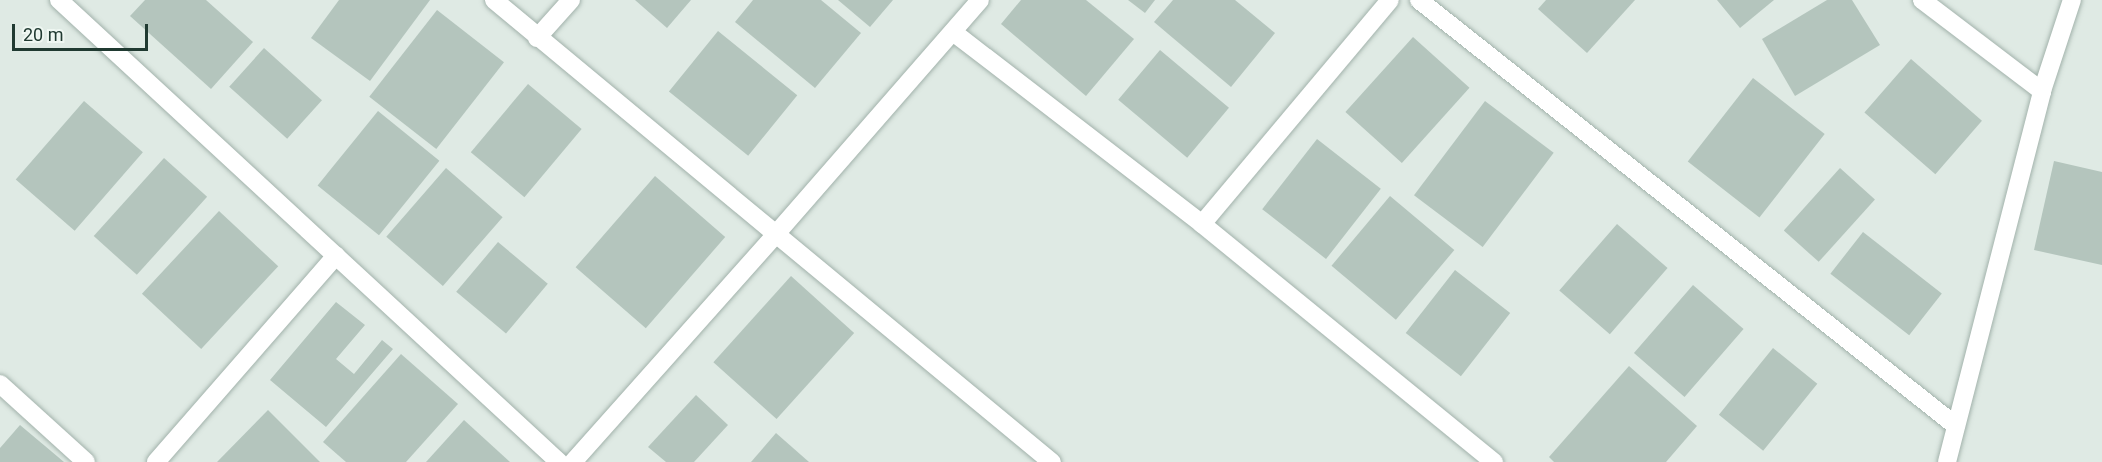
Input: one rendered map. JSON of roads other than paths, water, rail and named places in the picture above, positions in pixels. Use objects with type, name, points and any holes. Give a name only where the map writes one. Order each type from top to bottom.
[{"type":"street","points":[[59,0],[559,462]]},
{"type":"street","points":[[494,0],[537,38],[1053,462]]},
{"type":"street","points":[[537,38],[571,0]]},
{"type":"street","points":[[573,462],[980,0]]},
{"type":"street","points":[[1202,224],[1390,0]]},
{"type":"street","points":[[1419,0],[1956,426]]},
{"type":"street","points":[[1922,0],[2042,91]]},
{"type":"street","points":[[1947,462],[2042,91],[2072,0]]},
{"type":"street","points":[[953,32],[1202,224],[1494,462]]},
{"type":"street","points":[[156,462],[336,256]]},
{"type":"street","points":[[0,384],[86,462]]}]
